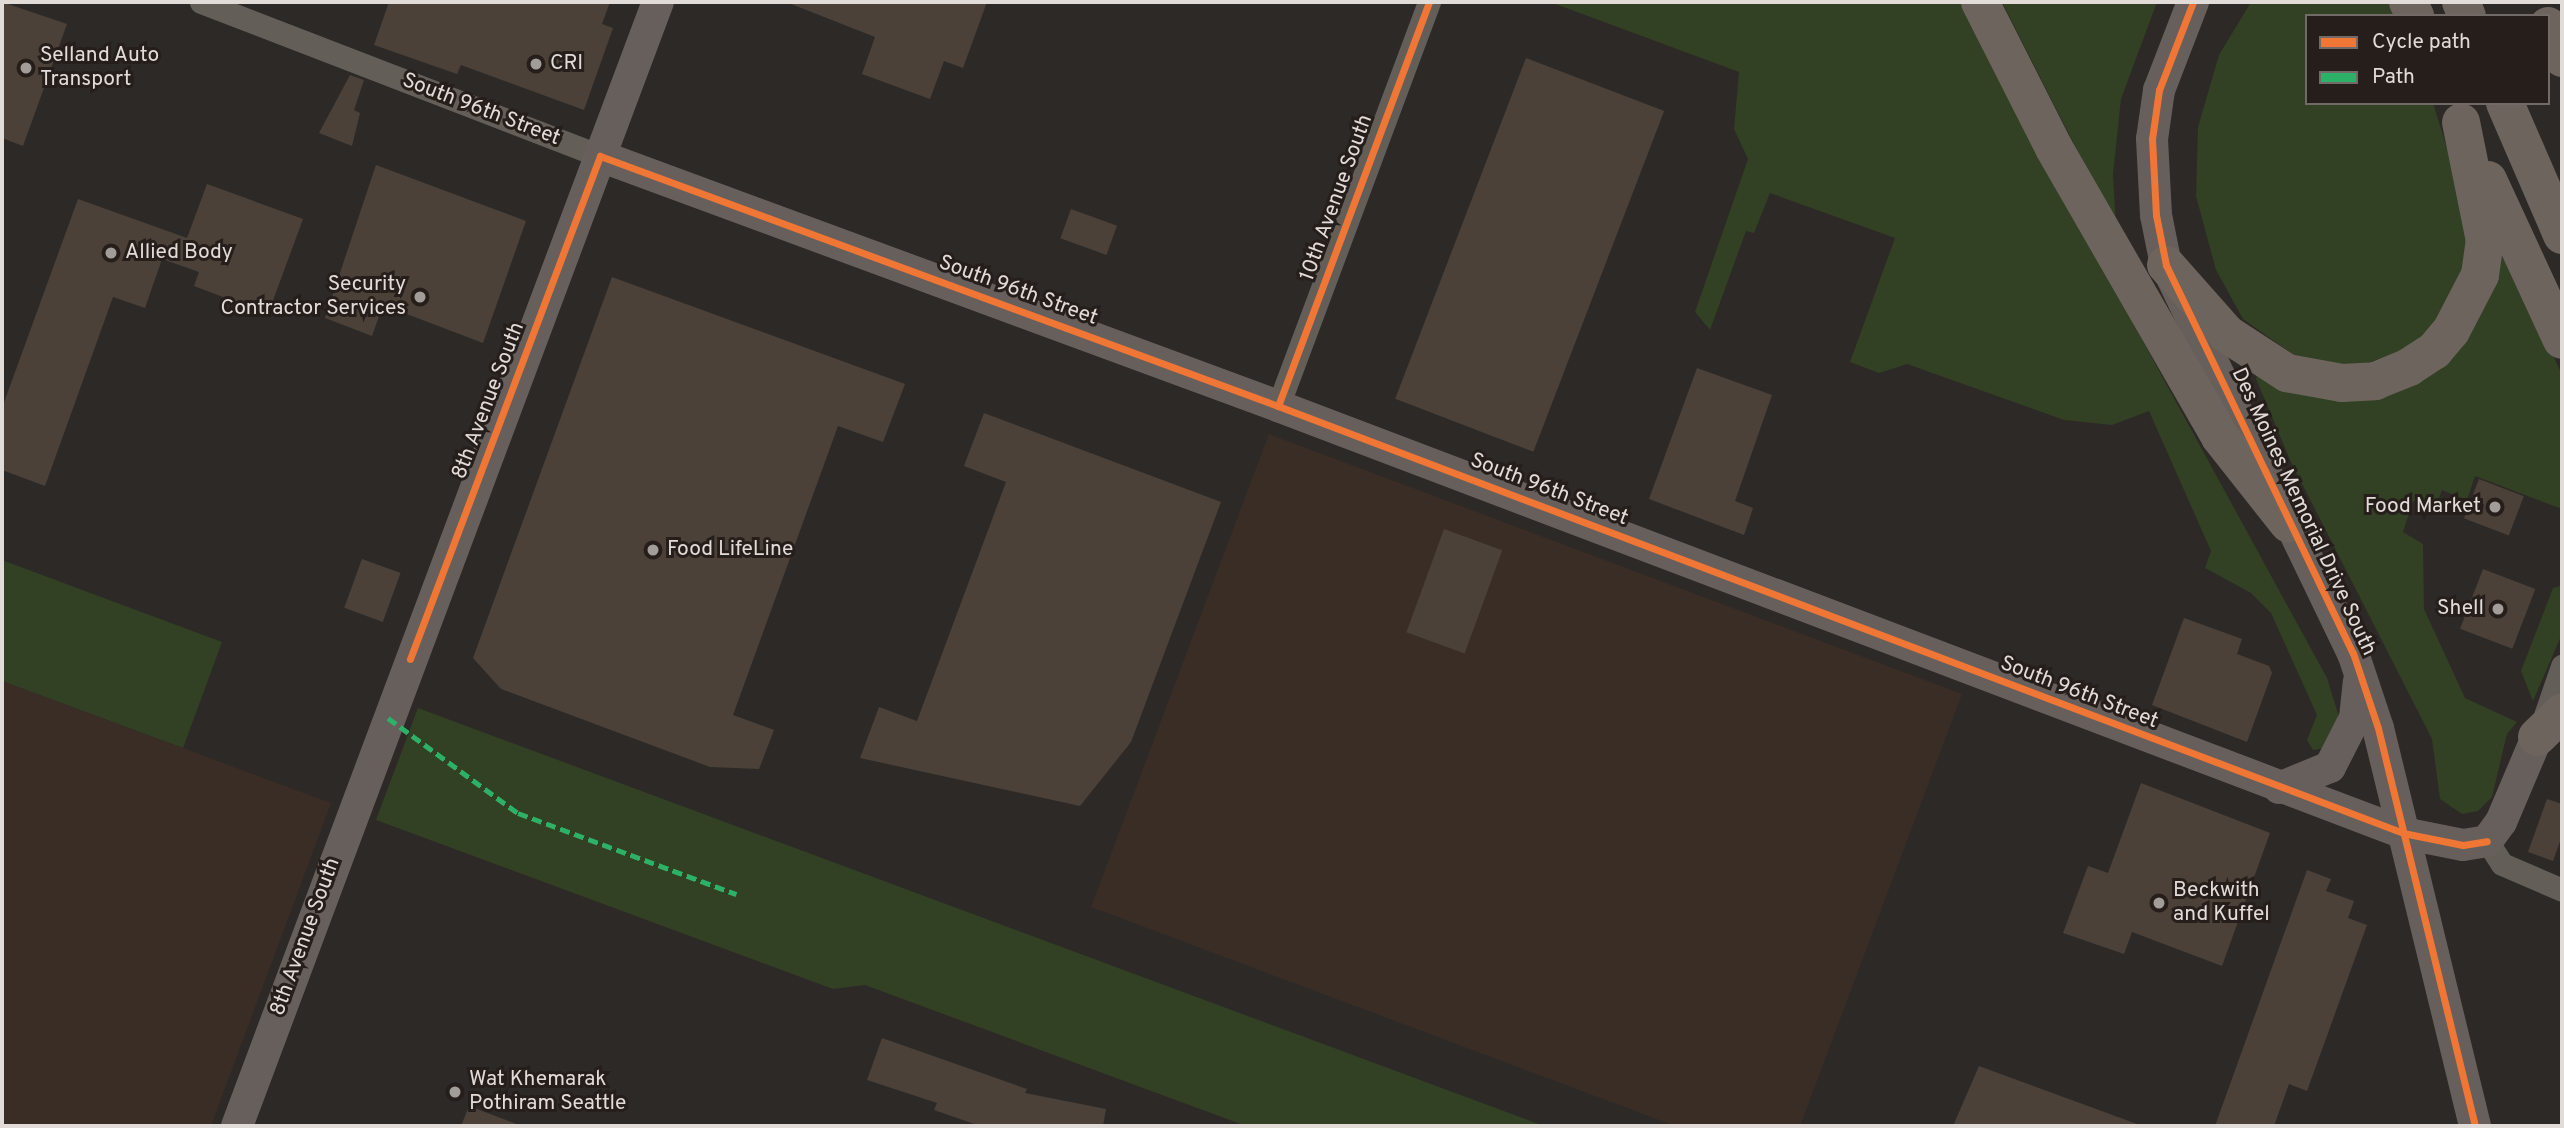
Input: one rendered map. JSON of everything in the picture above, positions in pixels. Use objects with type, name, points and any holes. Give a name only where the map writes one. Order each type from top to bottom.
[{"type":"highway","points":[[1980,2],[2054,148],[2220,437],[2288,523]]},
{"type":"highway","points":[[2550,31],[2562,58]]},
{"type":"highway","points":[[2506,105],[2562,235]]},
{"type":"highway","points":[[2166,265],[2227,334],[2287,373],[2343,383],[2375,381],[2409,367],[2434,351],[2451,331],[2480,275],[2485,241],[2457,113]]},
{"type":"highway","points":[[2457,113],[2562,340]]},
{"type":"street","name":"South 96th Street","points":[[201,2],[600,156],[1278,406],[2403,834],[2463,845],[2487,841]]},
{"type":"street","name":"8th Avenue South","points":[[237,1126],[658,2]]},
{"type":"street","name":"10th Avenue South","points":[[1278,406],[1429,2]]},
{"type":"street","name":"Des Moines Memorial Drive South","points":[[2193,2],[2158,90],[2152,139],[2156,215],[2166,265],[2360,673],[2475,1126]]},
{"type":"street","points":[[2562,666],[2550,725],[2501,822],[2487,841],[2502,864],[2562,890]]},
{"type":"street","points":[[2279,788],[2306,781],[2334,761],[2355,718],[2360,673]]},
{"type":"shaded area","points":[[1269,434],[1962,694],[1800,1126],[1675,1126],[1091,907]]},
{"type":"shaded area","points":[[2,681],[331,803],[211,1126],[2,1126]]},
{"type":"green space","points":[[1550,2],[1966,2],[1999,78],[2327,678],[2340,720],[2325,748],[2313,750],[2307,740],[2317,715],[2271,613],[2251,593],[2205,568],[2211,551],[2149,411],[2112,425],[2064,420],[1907,364],[1879,373],[1850,362],[1895,238],[1770,193],[1754,233],[1746,231],[1710,330],[1695,312],[1748,159],[1734,129],[1739,72]]},
{"type":"green space","points":[[2002,2],[2157,2],[2121,99],[2113,174],[2116,227]]},
{"type":"green space","points":[[2251,2],[2390,2],[2395,14],[2305,14],[2305,105],[2434,105],[2469,219],[2461,285],[2417,345],[2356,367],[2298,358],[2243,319],[2216,270],[2196,196],[2198,127],[2219,55]]},
{"type":"green space","points":[[2500,238],[2562,375],[2562,509],[2475,476],[2467,500],[2442,490],[2435,509],[2413,501],[2403,532],[2423,544],[2424,609],[2465,698],[2517,722],[2507,734],[2492,797],[2478,811],[2462,814],[2440,799],[2432,739],[2291,462],[2256,379],[2257,374],[2379,393]]},
{"type":"green space","points":[[2,560],[222,642],[183,748],[2,681]]},
{"type":"green space","points":[[2560,586],[2562,634],[2533,701],[2521,671],[2553,588]]},
{"type":"green space","points":[[418,708],[1544,1126],[1246,1126],[865,985],[833,989],[376,820]]},
{"type":"building","name":"Selland Auto Transport","points":[[2,2],[67,24],[23,146],[2,138]]},
{"type":"building","points":[[389,2],[610,2],[602,24],[613,28],[584,110],[461,65],[457,74],[374,45]]},
{"type":"building","points":[[786,2],[987,2],[963,68],[944,61],[930,99],[862,74],[875,37]]},
{"type":"building","points":[[1526,58],[1664,111],[1533,452],[1395,399]]},
{"type":"building","points":[[350,75],[364,80],[354,110],[360,113],[352,146],[319,133]]},
{"type":"building","points":[[376,165],[526,221],[483,343],[383,305],[372,336],[325,318]]},
{"type":"building","points":[[207,184],[303,219],[268,314],[194,286],[199,272],[162,259],[145,308],[113,297],[45,486],[2,470],[2,408],[78,199],[187,238]]},
{"type":"building","points":[[1071,209],[1117,226],[1106,255],[1060,238]]},
{"type":"building","name":"Food LifeLine","points":[[612,277],[905,384],[883,442],[838,426],[733,715],[774,730],[759,769],[710,767],[501,689],[473,658]]},
{"type":"building","points":[[1697,368],[1772,395],[1735,501],[1753,508],[1744,535],[1649,499]]},
{"type":"building","points":[[984,413],[1221,502],[1131,742],[1080,806],[860,758],[879,707],[917,721],[1006,482],[964,466]]},
{"type":"building","name":"Food Market","points":[[2479,479],[2524,496],[2509,535],[2464,518]]},
{"type":"building","points":[[1444,529],[1502,550],[1465,654],[1406,632]]},
{"type":"building","points":[[362,559],[401,573],[383,622],[344,608]]},
{"type":"building","name":"Shell","points":[[2483,569],[2535,589],[2512,649],[2460,629]]},
{"type":"building","points":[[2184,618],[2242,639],[2237,654],[2269,666],[2272,673],[2247,742],[2152,705]]},
{"type":"building","name":"Beckwith and Kuffel","points":[[2141,783],[2270,833],[2222,966],[2132,932],[2124,954],[2063,933],[2088,866],[2108,873]]},
{"type":"building","points":[[2547,799],[2562,804],[2562,836],[2553,861],[2528,852]]},
{"type":"building","points":[[2307,870],[2331,879],[2326,891],[2354,901],[2348,918],[2367,925],[2307,1091],[2289,1084],[2274,1126],[2215,1126]]},
{"type":"building","points":[[882,1038],[1027,1089],[1025,1093],[1106,1109],[1103,1126],[980,1126],[934,1110],[937,1103],[867,1080]]},
{"type":"building","points":[[1979,1066],[2137,1124],[2137,1126],[1953,1126]]},
{"type":"building","points":[[469,1106],[519,1125],[461,1126]]},
{"type":"marked path","points":[[388,718],[518,813],[736,894]]},
{"type":"cycle path","points":[[1278,406],[1429,2]]},
{"type":"cycle path","points":[[2193,2],[2159,90],[2152,139],[2156,215],[2166,265],[2353,653],[2378,728],[2475,1126]]},
{"type":"cycle path","points":[[410,659],[600,156],[1278,406],[2403,833],[2463,845],[2487,841]]},
{"type":"place","name":"CRI","points":[[536,64]]},
{"type":"place","name":"Selland Auto Transport","points":[[26,68]]},
{"type":"place","name":"Allied Body","points":[[111,253]]},
{"type":"place","name":"Security Contractor Services","points":[[420,297]]},
{"type":"place","name":"Food Market","points":[[2495,507]]},
{"type":"place","name":"Food LifeLine","points":[[653,550]]},
{"type":"place","name":"Shell","points":[[2498,609]]},
{"type":"place","name":"Beckwith and Kuffel","points":[[2159,903]]},
{"type":"place","name":"Wat Khemarak Pothiram Seattle","points":[[455,1092]]}]
